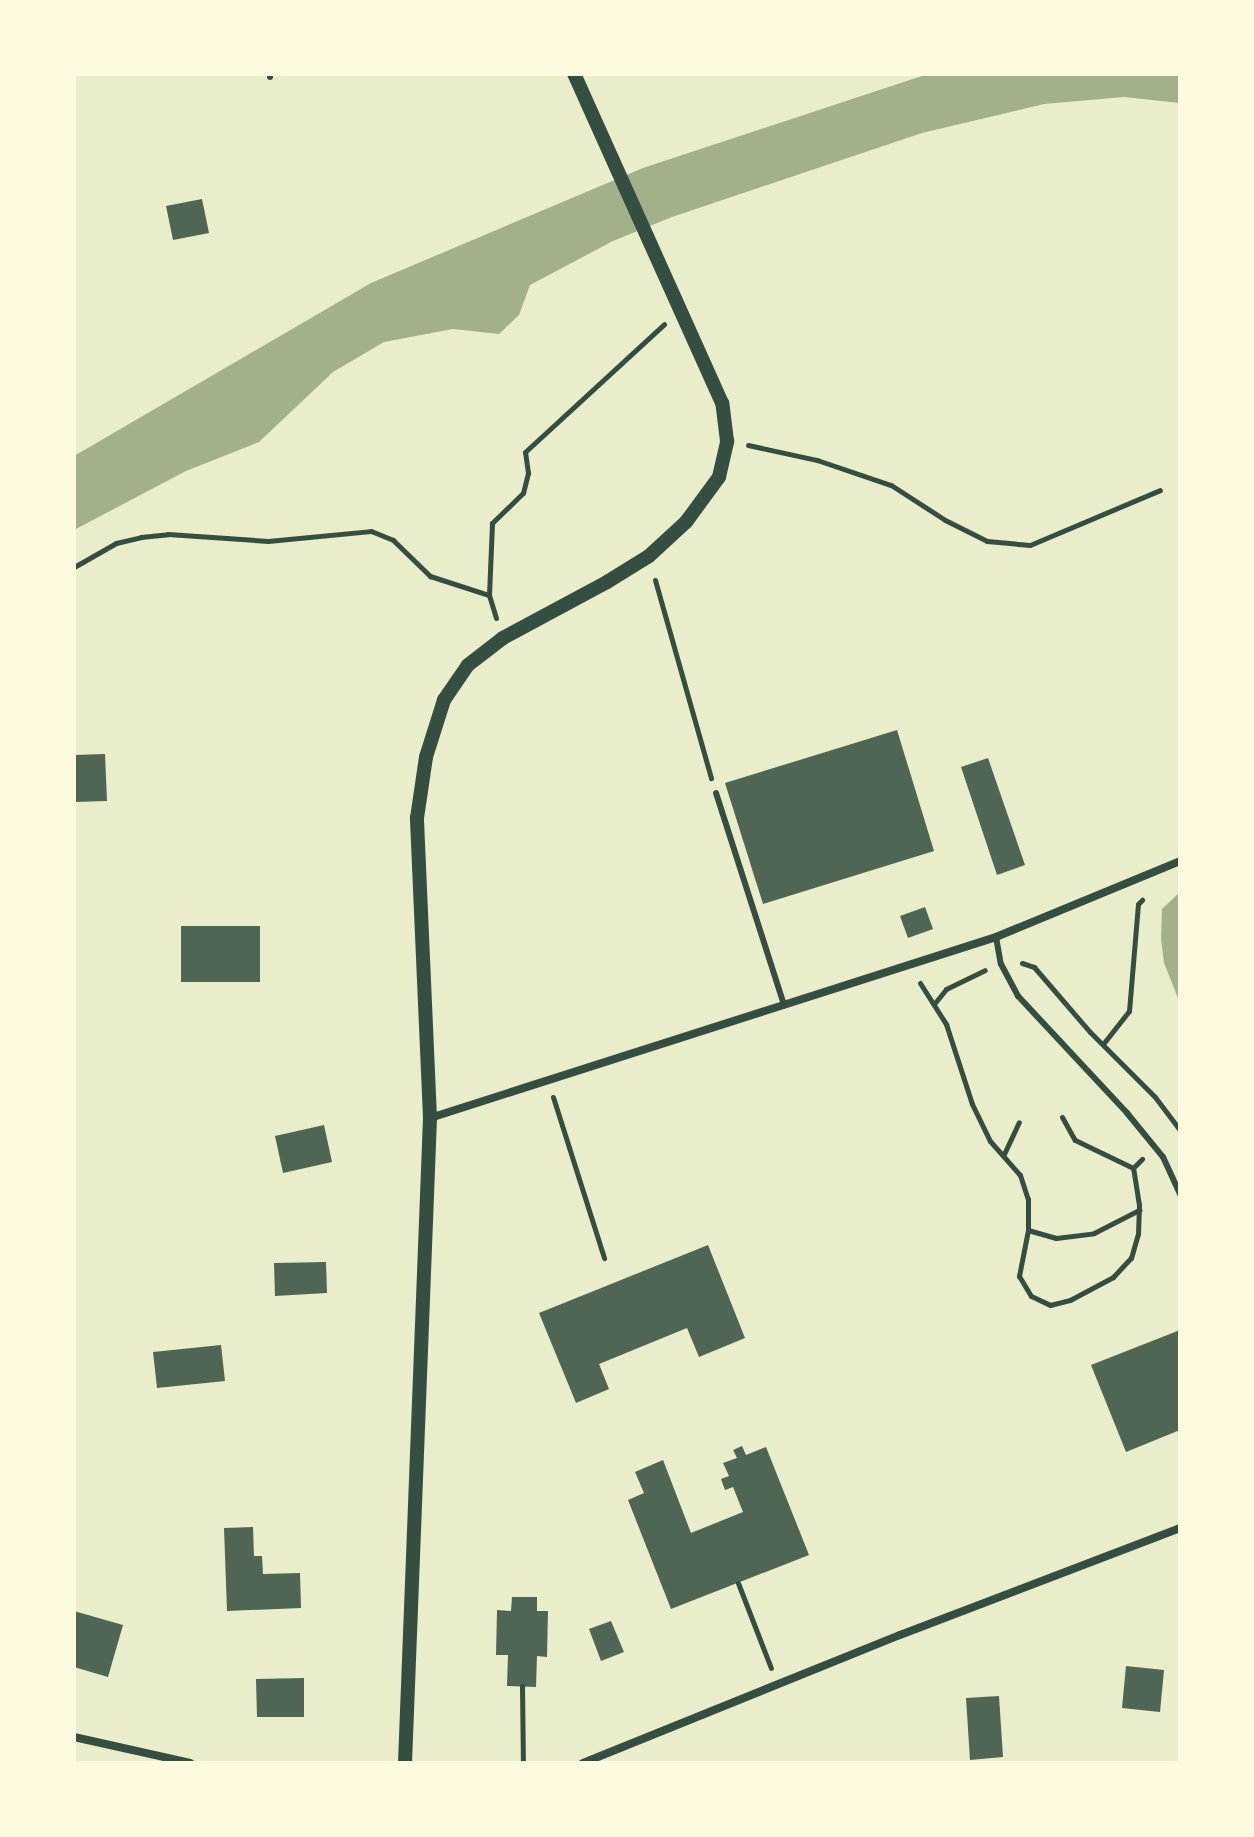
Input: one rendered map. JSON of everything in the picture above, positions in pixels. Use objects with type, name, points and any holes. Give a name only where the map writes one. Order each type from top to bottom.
[{"type":"street","points":[[405,1763],[430,1118],[417,818],[426,757],[444,700],[468,665],[503,638],[649,556],[686,522],[719,477],[727,441],[722,403],[574,74]]},
{"type":"street","points":[[430,1118],[996,937],[1175,863]]},
{"type":"street","points":[[583,1763],[777,1684],[1180,1528]]},
{"type":"street","points":[[74,1737],[190,1763]]},
{"type":"lane","points":[[716,793],[784,1005]]},
{"type":"lane","points":[[996,937],[1001,964],[1018,996],[1154,1147],[1180,1194]]},
{"type":"path","points":[[503,638],[489,595],[492,523],[523,493],[528,473],[525,452],[680,310]]},
{"type":"path","points":[[727,441],[817,460],[891,485],[945,520],[987,541],[1030,545],[1160,490]]},
{"type":"path","points":[[74,567],[116,543],[141,537],[168,534],[268,541],[371,531],[393,540],[430,576],[489,595]]},
{"type":"path","points":[[649,556],[716,793]]},
{"type":"path","points":[[1103,1044],[1129,1011],[1138,904],[1175,863]]},
{"type":"path","points":[[908,966],[946,1024],[972,1104],[990,1141],[1020,1175],[1028,1199],[1028,1230],[1019,1276],[1031,1296],[1050,1305],[1070,1300],[1113,1277],[1131,1258],[1138,1234],[1139,1210],[1133,1168]]},
{"type":"path","points":[[548,1081],[604,1258]]},
{"type":"path","points":[[1062,1117],[1075,1140],[1133,1168]]},
{"type":"path","points":[[1004,1154],[1019,1122]]},
{"type":"path","points":[[1133,1168],[1154,1147]]},
{"type":"path","points":[[1028,1230],[1056,1238],[1094,1233],[1139,1210]]},
{"type":"path","points":[[738,1583],[777,1684]]},
{"type":"path","points":[[522,1686],[523,1763]]},
{"type":"shaded area","points":[[928,74],[1180,74],[1180,103],[1124,97],[1044,104],[922,133],[672,217],[613,241],[530,285],[519,315],[499,334],[453,329],[384,342],[333,372],[259,442],[186,471],[74,530],[74,456],[371,283],[643,168]]},
{"type":"shaded area","points":[[1180,892],[1180,1003],[1164,963],[1161,939],[1162,909]]},
{"type":"building","points":[[202,199],[209,233],[173,240],[166,206]]},
{"type":"building","points":[[897,730],[934,851],[763,904],[725,783]]},
{"type":"building","points":[[105,754],[107,801],[74,802],[74,755]]},
{"type":"building","points":[[988,758],[1025,865],[997,875],[961,767]]},
{"type":"building","points":[[925,907],[933,929],[908,938],[900,916]]},
{"type":"building","points":[[181,926],[260,926],[260,982],[181,982]]},
{"type":"building","points":[[324,1125],[332,1162],[283,1173],[275,1136]]},
{"type":"building","points":[[708,1245],[745,1338],[699,1357],[687,1328],[599,1364],[609,1389],[576,1403],[539,1313]]},
{"type":"building","points":[[326,1262],[327,1293],[275,1296],[274,1263]]},
{"type":"building","points":[[1180,1330],[1180,1430],[1126,1452],[1091,1365]]},
{"type":"building","points":[[221,1345],[225,1381],[157,1388],[153,1352]]},
{"type":"building","points":[[742,1446],[746,1455],[766,1447],[809,1555],[671,1609],[628,1500],[644,1493],[635,1472],[663,1460],[691,1533],[743,1512],[733,1487],[725,1490],[721,1479],[729,1476],[723,1463],[737,1458],[733,1450]]},
{"type":"building","points":[[253,1527],[254,1556],[262,1556],[263,1574],[300,1573],[301,1608],[227,1611],[224,1528]]},
{"type":"building","points":[[512,1597],[537,1597],[537,1611],[548,1611],[547,1657],[537,1656],[536,1687],[507,1686],[508,1655],[496,1655],[497,1610],[511,1611]]},
{"type":"building","points":[[74,1611],[123,1625],[108,1677],[74,1667]]},
{"type":"building","points":[[611,1621],[624,1652],[601,1661],[589,1629]]},
{"type":"building","points":[[1126,1666],[1164,1670],[1160,1712],[1122,1708]]},
{"type":"building","points":[[304,1678],[304,1717],[257,1717],[256,1679]]},
{"type":"building","points":[[999,1696],[1003,1757],[970,1760],[966,1698]]}]
